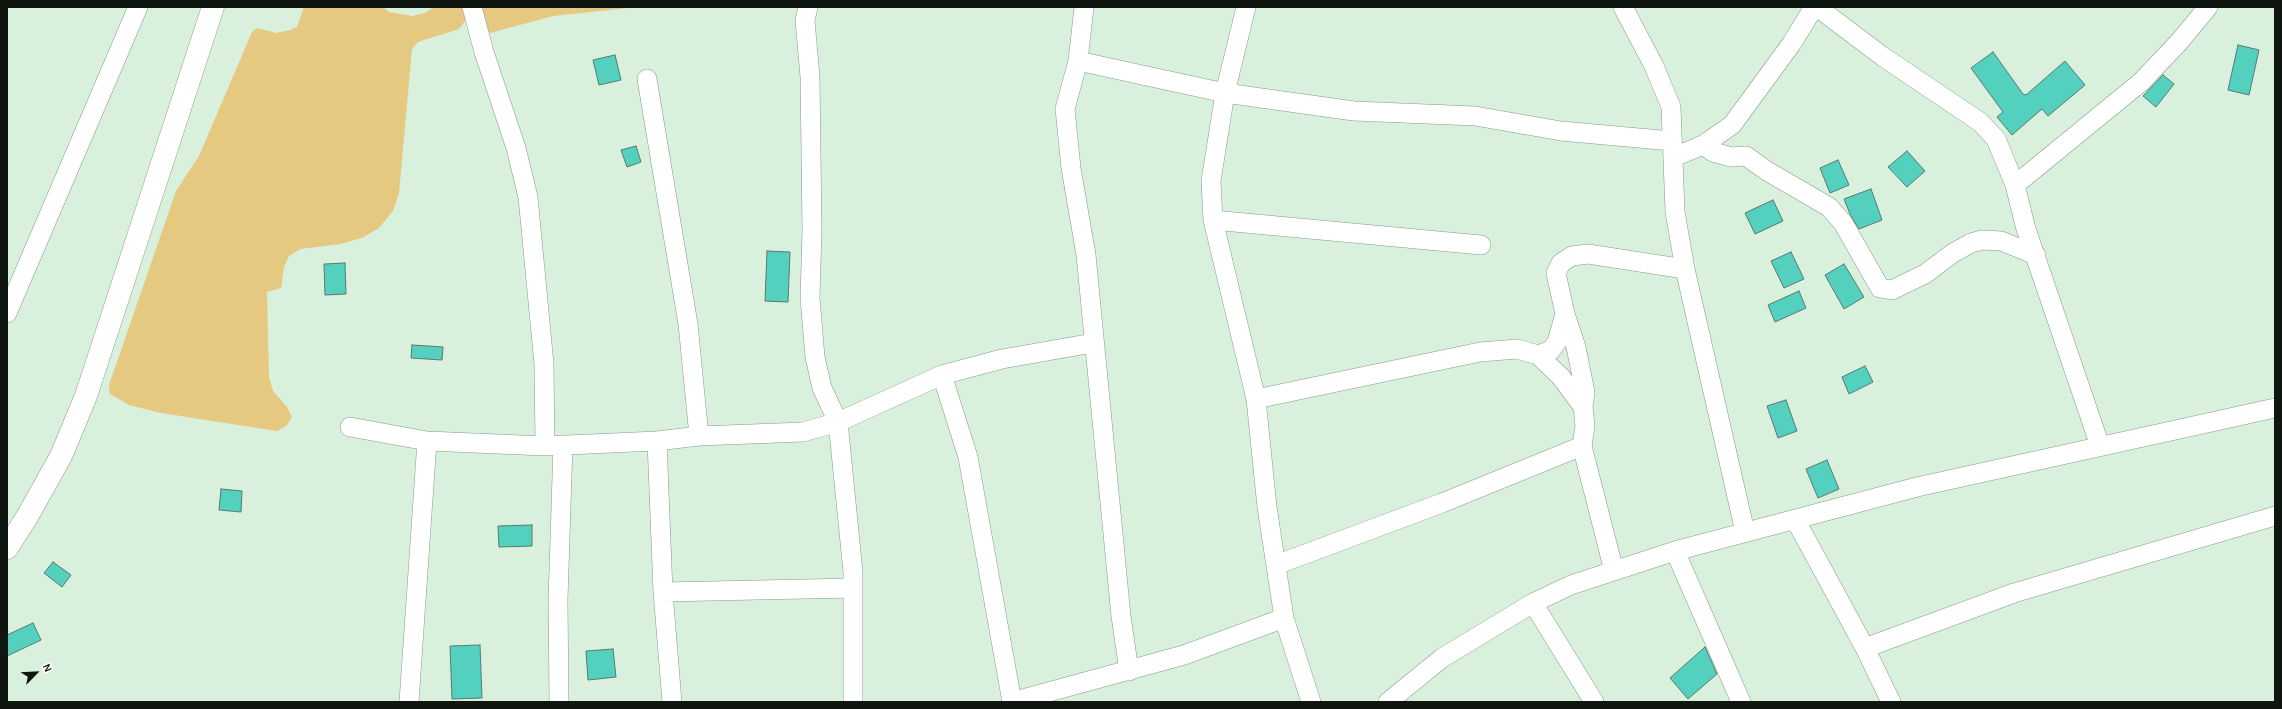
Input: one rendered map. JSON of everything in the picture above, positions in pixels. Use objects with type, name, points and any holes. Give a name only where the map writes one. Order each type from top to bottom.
[{"type":"main road","points":[[7,548],[28,517],[61,456],[86,396],[213,7]]},
{"type":"street","points":[[7,313],[138,7]]},
{"type":"street","points":[[472,7],[484,52],[516,148],[528,197],[544,364],[554,446],[559,702]]},
{"type":"street","points":[[808,7],[805,20],[810,77],[812,230],[810,298],[815,357],[822,388],[838,422],[853,588],[853,702]]},
{"type":"street","points":[[1084,7],[1078,61],[1065,109],[1071,168],[1086,256],[1093,343],[1121,616],[1130,671]]},
{"type":"street","points":[[1246,7],[1225,93],[1211,181],[1213,220],[1256,399],[1267,507],[1284,618],[1311,702]]},
{"type":"street","points":[[1623,7],[1654,66],[1671,107],[1675,212],[1685,269],[1745,532]]},
{"type":"street","points":[[1078,61],[1225,93],[1354,111],[1475,116],[1673,149],[1703,145],[1732,125],[1792,43],[1814,7]]},
{"type":"street","points":[[1817,7],[1882,56],[1980,122],[1996,139],[2015,185],[2026,230],[2100,446]]},
{"type":"street","points":[[2015,185],[2141,82],[2179,42],[2208,7]]},
{"type":"street","points":[[647,79],[688,324],[699,436]]},
{"type":"street","points":[[1703,145],[1713,152],[1731,157],[1746,156],[1767,171],[1829,207],[1843,223],[1880,288],[1892,290],[1925,274],[1953,253],[1982,240],[2001,241],[2036,256]]},
{"type":"street","points":[[1213,220],[1481,245]]},
{"type":"street","points":[[1614,571],[1582,446],[1585,426],[1583,407],[1585,392],[1576,347],[1565,314],[1556,273],[1561,263],[1572,256],[1588,254],[1685,269]]},
{"type":"street","points":[[1538,355],[1550,350],[1557,342],[1565,314]]},
{"type":"street","points":[[350,427],[427,440],[554,446],[657,441],[699,436],[803,432],[838,422],[942,375],[1002,359],[1093,343]]},
{"type":"street","points":[[1256,399],[1480,352],[1518,349],[1538,355],[1561,377],[1583,407]]},
{"type":"street","points":[[942,375],[968,457],[1012,702],[1130,671],[1184,655],[1284,618]]},
{"type":"street","points":[[1388,702],[1408,696],[1442,658],[1533,603],[1571,585],[1675,551],[1917,487],[2275,408]]},
{"type":"street","points":[[409,702],[427,440]]},
{"type":"street","points":[[657,441],[663,592],[672,702]]},
{"type":"street","points":[[1276,565],[1442,503],[1582,446]]},
{"type":"street","points":[[1865,648],[2014,594],[2275,516]]},
{"type":"street","points":[[1795,519],[1865,648],[1891,702]]},
{"type":"street","points":[[1675,551],[1741,702]]},
{"type":"street","points":[[663,592],[853,588]]},
{"type":"street","points":[[1533,603],[1594,702]]},
{"type":"shaded area","points":[[304,7],[383,7],[389,12],[412,16],[425,13],[434,7],[462,7],[467,18],[459,29],[418,42],[412,49],[399,193],[393,211],[379,228],[362,238],[340,244],[300,249],[289,256],[284,267],[281,288],[267,292],[269,377],[273,391],[287,407],[292,417],[286,426],[277,431],[161,413],[129,405],[110,394],[109,385],[176,191],[199,156],[252,32],[257,28],[276,33],[297,27]]},
{"type":"shaded area","points":[[475,7],[637,7],[553,16],[490,33],[484,27]]},
{"type":"building","points":[[2238,45],[2259,50],[2249,95],[2228,90]]},
{"type":"building","points":[[1993,52],[2023,94],[2026,95],[2065,61],[2085,85],[2048,116],[2042,109],[2012,135],[1997,117],[2003,112],[1971,68]]},
{"type":"building","points":[[615,55],[621,80],[599,85],[593,60]]},
{"type":"building","points":[[2163,75],[2174,84],[2156,107],[2143,96]]},
{"type":"building","points":[[636,146],[641,162],[627,167],[621,150]]},
{"type":"building","points":[[1907,151],[1925,171],[1907,187],[1888,167]]},
{"type":"building","points":[[1838,160],[1849,185],[1830,193],[1820,168]]},
{"type":"building","points":[[1871,189],[1882,220],[1859,229],[1850,214],[1844,199]]},
{"type":"building","points":[[1773,200],[1783,221],[1755,234],[1745,213]]},
{"type":"building","points":[[767,251],[790,252],[788,302],[765,301]]},
{"type":"building","points":[[1791,252],[1804,279],[1784,288],[1771,261]]},
{"type":"building","points":[[345,263],[346,294],[325,295],[324,264]]},
{"type":"building","points":[[1844,264],[1864,297],[1844,309],[1825,275]]},
{"type":"building","points":[[1799,291],[1806,308],[1775,322],[1768,305]]},
{"type":"building","points":[[412,345],[443,347],[442,360],[411,358]]},
{"type":"building","points":[[1865,366],[1873,382],[1849,394],[1842,377]]},
{"type":"building","points":[[1786,400],[1797,431],[1778,438],[1767,406]]},
{"type":"building","points":[[1827,460],[1839,489],[1818,498],[1806,469]]},
{"type":"building","points":[[221,489],[242,491],[241,512],[219,510]]},
{"type":"building","points":[[532,525],[532,546],[499,547],[498,526]]},
{"type":"building","points":[[53,562],[71,575],[62,587],[44,573]]},
{"type":"building","points":[[33,623],[41,640],[7,656],[7,635]]},
{"type":"building","points":[[480,645],[482,698],[452,699],[450,646]]},
{"type":"building","points":[[1705,647],[1717,674],[1688,699],[1670,678]]},
{"type":"building","points":[[613,649],[616,677],[588,680],[586,651]]}]
